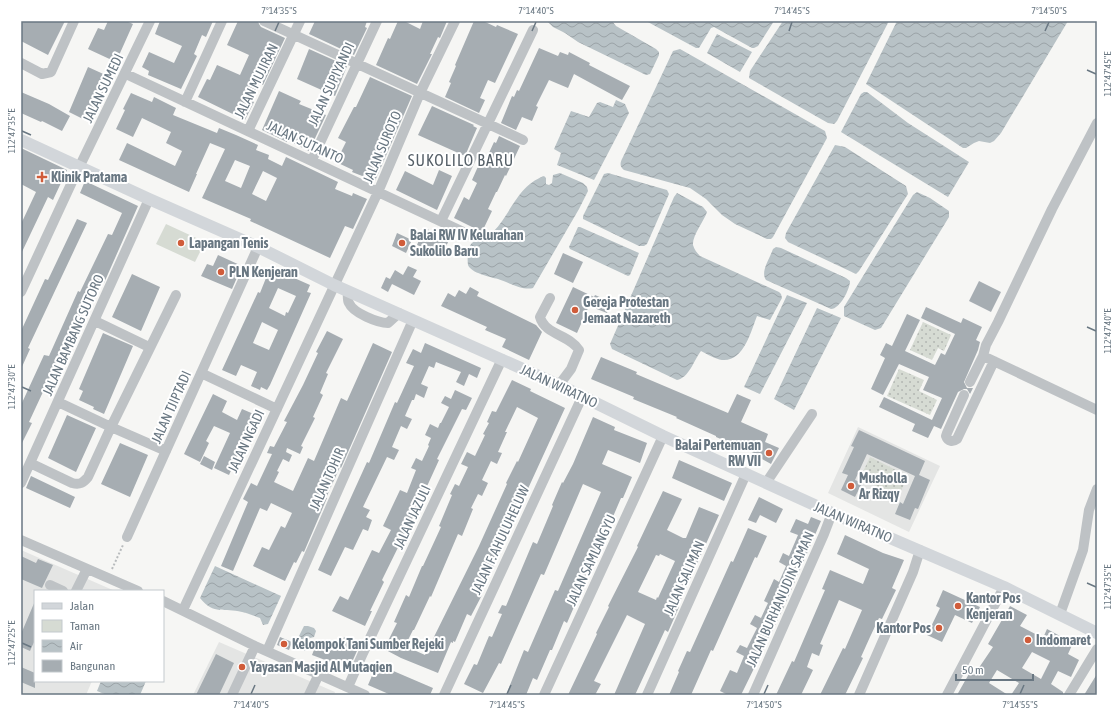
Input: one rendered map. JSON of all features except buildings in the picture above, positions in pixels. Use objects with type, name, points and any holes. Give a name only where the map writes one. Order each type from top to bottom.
[{"type":"main road","name":"JALAN WIRATNO","points":[[21,140],[258,247],[334,285],[559,385],[663,436],[746,474],[832,513],[1004,587],[1097,633]]},
{"type":"street","points":[[21,63],[42,74],[51,72],[74,21]]},
{"type":"street","name":"JALAN SUMEDI","points":[[21,292],[150,21]]},
{"type":"street","points":[[185,102],[222,21]]},
{"type":"street","points":[[264,21],[523,140]]},
{"type":"street","name":"JALAN MUJIRAN","points":[[248,131],[300,21]]},
{"type":"street","name":"JALAN SUPIYANDI","points":[[312,160],[377,21]]},
{"type":"street","name":"JALAN SUROTO","points":[[334,285],[378,192],[420,93],[455,21]]},
{"type":"street","points":[[441,221],[533,30]]},
{"type":"street","name":"JALAN SUTANTO","points":[[126,74],[472,236]]},
{"type":"street","points":[[970,382],[986,345],[1052,209],[1097,123]]},
{"type":"street","name":"JALAN BAMBANG SUTORO","points":[[21,483],[149,199]]},
{"type":"street","name":"JALAN TJIPTADI","points":[[127,537],[258,247]]},
{"type":"street","name":"JALAN NGADI","points":[[183,610],[334,285]]},
{"type":"street","points":[[30,463],[72,483],[82,483],[88,477],[176,295]]},
{"type":"street","points":[[550,298],[540,317],[542,322],[553,332],[576,345],[579,350],[571,369],[559,385]]},
{"type":"street","points":[[95,320],[150,347]]},
{"type":"street","name":"JALAN TOHIR","points":[[267,651],[413,320]]},
{"type":"street","points":[[982,356],[1097,410]]},
{"type":"street","name":"JALAN JAZULI","points":[[348,687],[502,359]]},
{"type":"street","points":[[964,395],[946,436],[952,441],[957,439],[994,361]]},
{"type":"street","points":[[201,373],[277,409]]},
{"type":"street","name":"JALAN F. AHULUHELUW","points":[[444,695],[582,397]]},
{"type":"street","points":[[58,402],[166,451]]},
{"type":"street","points":[[766,483],[812,414]]},
{"type":"street","name":"JALAN SAMLANGYU","points":[[544,695],[663,436]]},
{"type":"street","name":"JALAN SALIMAN","points":[[647,695],[746,474]]},
{"type":"street","points":[[1060,614],[1083,550],[1089,510],[1097,489]]},
{"type":"street","name":"JALAN BURHANUDIN SAMAN","points":[[753,695],[832,513]]},
{"type":"street","points":[[21,540],[136,590]]},
{"type":"street","points":[[859,695],[913,572],[920,550]]},
{"type":"street","points":[[76,590],[87,569]]},
{"type":"street","points":[[50,585],[61,590]]},
{"type":"street","points":[[947,695],[1004,587]]},
{"type":"street","points":[[164,602],[183,610],[255,646],[365,695]]},
{"type":"street","points":[[232,695],[255,646]]},
{"type":"street","points":[[1068,695],[1097,649]]},
{"type":"street","points":[[309,695],[319,674]]},
{"type":"path","points":[[108,578],[127,537]]},
{"type":"shaded area","points":[[858,427],[940,466],[909,532],[828,493]]},
{"type":"shaded area","points":[[21,550],[113,590],[34,590],[34,682],[92,682],[86,695],[21,695]]},
{"type":"shaded area","name":"Yayasan Masjid Al Mutaqien","points":[[219,642],[335,692],[334,695],[193,695]]},
{"type":"green space","name":"Lapangan Tenis","points":[[166,224],[205,242],[195,262],[156,244]]},
{"type":"green space","points":[[923,322],[951,335],[944,351],[938,348],[932,360],[910,350]]},
{"type":"green space","points":[[899,369],[924,380],[919,391],[937,400],[930,415],[887,396]]},
{"type":"green space","points":[[870,457],[908,476],[898,497],[860,478]]},
{"type":"water","points":[[547,21],[612,21],[616,26],[656,49],[659,52],[659,55],[650,74],[646,75],[578,42],[553,27]]},
{"type":"water","points":[[646,21],[774,21],[758,46],[754,48],[714,27],[711,28],[699,48],[696,48]]},
{"type":"water","points":[[783,21],[889,21],[837,121],[834,124],[828,123],[749,78],[750,71]]},
{"type":"water","points":[[897,21],[1068,21],[1001,133],[994,141],[990,143],[979,141],[966,148],[963,148],[866,84]]},
{"type":"water","points":[[717,34],[752,52],[740,72],[707,53]]},
{"type":"water","points":[[680,49],[825,131],[827,138],[771,239],[767,239],[735,224],[722,215],[706,199],[690,188],[624,170],[621,166],[622,159],[673,51]]},
{"type":"water","points":[[867,92],[908,123],[969,162],[948,197],[841,132],[861,94]]},
{"type":"water","points":[[616,100],[625,104],[629,113],[594,180],[557,165],[561,153],[554,149],[571,111],[589,117],[597,103],[600,102],[613,107]]},
{"type":"water","points":[[835,145],[845,147],[906,186],[908,194],[856,274],[788,242],[785,238],[786,233]]},
{"type":"water","points":[[560,173],[583,183],[587,187],[588,191],[533,288],[529,289],[516,286],[481,274],[470,268],[468,265],[468,257],[471,244],[493,232],[527,186],[544,176],[546,178],[546,184],[549,185],[552,183],[553,175]]},
{"type":"water","points":[[608,173],[667,190],[669,194],[647,244],[644,246],[639,246],[583,219],[583,216],[604,174]]},
{"type":"water","points":[[917,192],[930,198],[949,211],[949,217],[881,328],[875,330],[844,316],[844,307],[913,195]]},
{"type":"water","points":[[677,193],[703,207],[707,212],[693,241],[694,248],[700,256],[779,292],[782,298],[770,320],[757,316],[746,344],[736,356],[730,359],[722,360],[714,358],[701,351],[685,376],[677,380],[612,349],[610,344]]},
{"type":"water","points":[[578,227],[639,253],[630,275],[628,276],[570,249],[569,247]]},
{"type":"water","points":[[776,247],[850,281],[846,293],[838,306],[831,309],[766,280],[764,273],[766,265],[773,249]]},
{"type":"water","points":[[787,295],[807,303],[760,394],[744,387]]},
{"type":"water","points":[[817,308],[841,318],[794,410],[774,399]]},
{"type":"water","points":[[215,566],[281,596],[268,624],[263,625],[260,618],[246,613],[215,609],[205,604],[200,598]]},
{"type":"water","points":[[304,626],[314,628],[316,631],[314,637],[310,638],[308,641],[309,644],[305,651],[295,648],[294,646]]},
{"type":"water","points":[[101,682],[146,682],[140,695],[107,695],[97,691]]},
{"type":"place","name":"Klinik Pratama","points":[[42,177]]},
{"type":"place","name":"Lapangan Tenis","points":[[181,243]]},
{"type":"place","name":"Balai RW IV Kelurahan Sukolilo Baru","points":[[402,243]]},
{"type":"place","name":"PLN Kenjeran","points":[[221,272]]},
{"type":"place","name":"Gereja Protestan Jemaat Nazareth","points":[[575,310]]},
{"type":"place","name":"Balai Pertemuan RW VII","points":[[769,453]]},
{"type":"place","name":"Musholla Ar Rizqy","points":[[851,486]]},
{"type":"place","name":"Kantor Pos Kenjeran","points":[[958,606]]},
{"type":"place","name":"Kantor Pos","points":[[939,628]]},
{"type":"place","name":"Indomaret","points":[[1028,640]]},
{"type":"place","name":"Kelompok Tani Sumber Rejeki","points":[[284,644]]},
{"type":"place","name":"Yayasan Masjid Al Mutaqien","points":[[242,667]]},
{"type":"district","name":"SUKOLILO BARU","points":[[461,160]]}]
